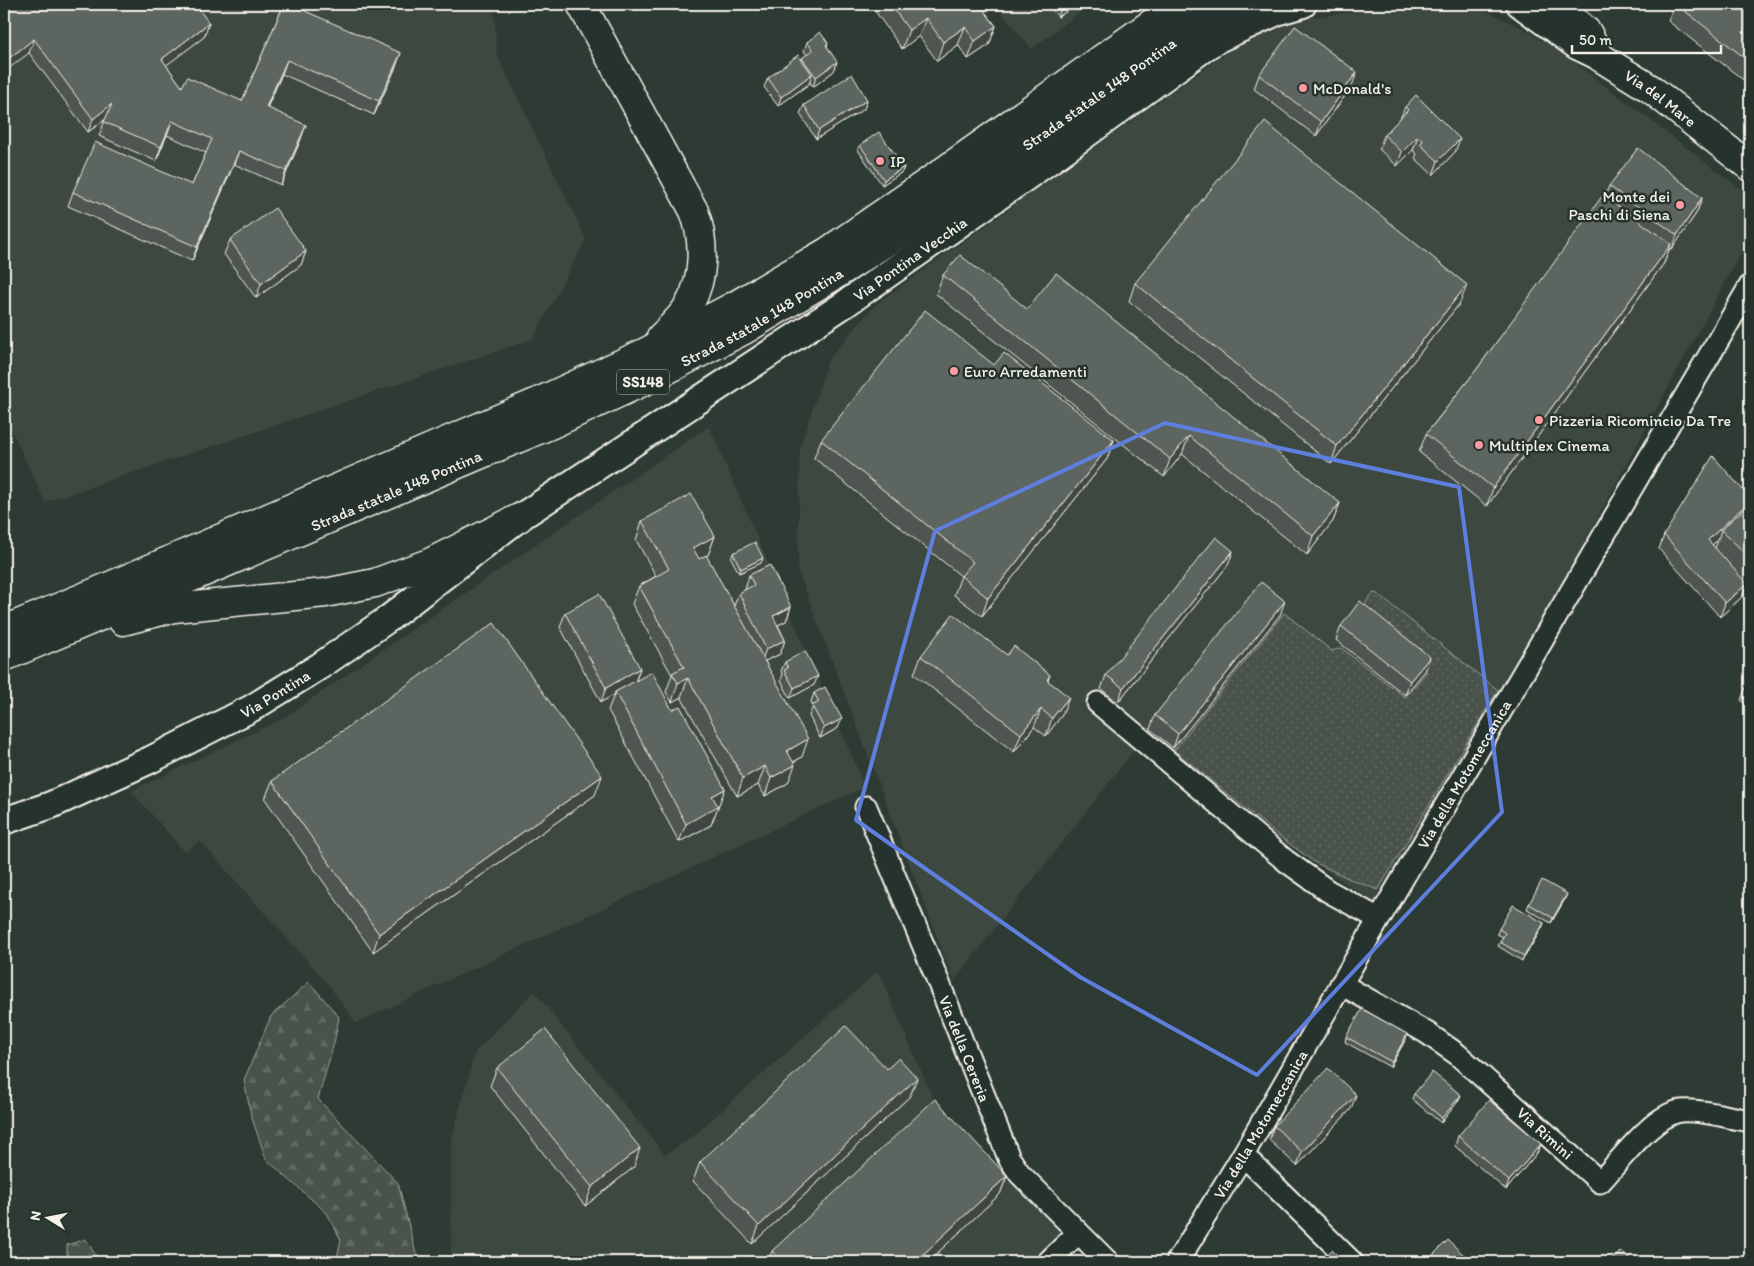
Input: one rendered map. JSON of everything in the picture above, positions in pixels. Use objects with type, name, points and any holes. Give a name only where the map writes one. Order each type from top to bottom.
[{"type":"main road","points":[[581,4],[694,212],[700,233],[701,262],[696,291],[689,306],[678,320],[644,353]]},
{"type":"main road","name":"Strada statale 148 Pontina","points":[[4,630],[88,596],[531,405],[644,353],[734,306],[827,252],[942,173],[1179,4]]},
{"type":"main road","name":"Strada statale 148 Pontina","points":[[4,657],[552,424],[651,378],[744,330],[835,275],[910,226],[1226,4]]},
{"type":"main road","points":[[1214,41],[1262,4]]},
{"type":"main road","points":[[1555,4],[1587,32],[1600,57]]},
{"type":"main road","name":"Via del Mare","points":[[1600,57],[1651,89],[1750,167]]},
{"type":"main road","points":[[36,643],[174,608],[325,593],[375,583],[429,563],[519,518]]},
{"type":"street","name":"Via Pontina Vecchia","points":[[519,518],[845,304],[1051,160],[1214,41],[1278,10],[1302,4]]},
{"type":"street","points":[[1520,4],[1577,46],[1600,57]]},
{"type":"street","name":"Via della Motomeccanica","points":[[1177,1262],[1243,1155],[1341,984],[1750,286]]},
{"type":"street","name":"Via Pontina","points":[[4,821],[51,805],[141,764],[252,708],[320,666],[388,619],[519,518]]},
{"type":"street","points":[[1098,703],[1286,861],[1328,891],[1379,919]]},
{"type":"street","name":"Via della Cereria","points":[[866,807],[1009,1158],[1020,1174],[1108,1262]]},
{"type":"street","name":"Via Rimini","points":[[1341,984],[1447,1046],[1600,1182],[1650,1128],[1668,1114],[1687,1111],[1750,1121]]},
{"type":"street","points":[[1243,1155],[1352,1262]]},
{"type":"street","points":[[1048,1262],[1078,1233]]},
{"type":"highlighted area","points":[[1165,423],[1459,487],[1502,812],[1257,1075],[1080,977],[856,820],[935,531]]},
{"type":"shaded area","points":[[4,4],[488,4],[494,12],[497,55],[586,239],[533,339],[45,502],[4,414]]},
{"type":"shaded area","points":[[994,4],[1090,4],[1032,49]]},
{"type":"shaded area","points":[[1427,8],[1485,11],[1522,28],[1559,51],[1750,196],[1750,236],[1501,696],[1378,905],[1280,839],[1149,731],[954,981],[798,571],[800,448],[828,360],[875,305],[1246,39],[1307,18],[1371,10]]},
{"type":"shaded area","points":[[709,426],[865,787],[356,1023],[328,984],[200,841],[185,852],[131,791],[282,719]]},
{"type":"shaded area","points":[[878,971],[935,1103],[1065,1234],[1035,1262],[451,1262],[451,1141],[475,1052],[534,991],[665,1155],[691,1138]]},
{"type":"green space","points":[[1376,593],[1498,690],[1378,890],[1314,862],[1270,829],[1174,750],[1284,613],[1332,651],[1341,648],[1405,697],[1427,672],[1357,615],[1372,594]]},
{"type":"green space","points":[[309,982],[339,1017],[334,1043],[318,1099],[398,1183],[418,1262],[336,1262],[341,1240],[327,1213],[266,1159],[251,1115],[244,1080],[271,1016]]},
{"type":"green space","points":[[86,1239],[99,1262],[67,1262],[67,1245]]},
{"type":"building","points":[[4,4],[195,4],[209,23],[162,59],[182,87],[187,77],[242,101],[284,4],[289,4],[401,53],[379,101],[287,60],[266,107],[306,125],[286,171],[239,151],[197,247],[73,192],[95,142],[192,185],[212,139],[172,121],[161,147],[104,122],[112,104],[93,119],[34,39],[4,62]]},
{"type":"building","points":[[890,4],[979,4],[996,26],[975,41],[965,27],[943,42],[926,18],[909,30]]},
{"type":"building","points":[[1676,4],[1750,4],[1750,62]]},
{"type":"building","name":"McDonald's","points":[[1295,26],[1357,72],[1321,122],[1259,75]]},
{"type":"building","points":[[820,32],[828,43],[826,45],[837,62],[816,77],[802,58],[813,50],[807,42]]},
{"type":"building","points":[[798,55],[812,74],[781,97],[768,78]]},
{"type":"building","points":[[852,74],[867,100],[819,130],[804,105]]},
{"type":"building","points":[[1416,95],[1460,139],[1438,161],[1420,144],[1423,141],[1418,136],[1402,152],[1384,135],[1408,110],[1405,107]]},
{"type":"building","points":[[1265,122],[1467,285],[1337,446],[1135,283]]},
{"type":"building","name":"IP","points":[[879,132],[904,167],[884,180],[860,145]]},
{"type":"building","points":[[1638,148],[1702,198],[1677,235],[1609,186]]},
{"type":"building","points":[[1603,195],[1671,244],[1493,488],[1426,434],[1477,369]]},
{"type":"building","points":[[275,208],[306,251],[261,284],[230,240]]},
{"type":"building","points":[[960,255],[1027,309],[1056,273],[1340,503],[1313,536],[1189,436],[1170,459],[943,275]]},
{"type":"building","points":[[925,310],[994,365],[1004,353],[1114,440],[988,598],[961,576],[973,562],[821,440]]},
{"type":"building","points":[[1713,456],[1750,498],[1750,501],[1708,540],[1747,584],[1725,603],[1664,535]]},
{"type":"building","points":[[691,494],[715,536],[693,548],[699,559],[706,555],[808,739],[787,751],[795,765],[771,778],[765,766],[743,778],[688,678],[678,683],[672,673],[684,667],[639,586],[669,569],[642,521]]},
{"type":"building","points":[[1750,503],[1750,558],[1721,530]]},
{"type":"building","points":[[1216,537],[1233,551],[1123,688],[1106,675]]},
{"type":"building","points":[[755,542],[763,558],[741,569],[733,553]]},
{"type":"building","points":[[770,565],[791,607],[773,616],[785,640],[766,649],[739,593],[754,585],[749,575]]},
{"type":"building","points":[[1261,582],[1285,601],[1178,734],[1155,715]]},
{"type":"building","points":[[599,594],[640,668],[606,688],[565,613]]},
{"type":"building","points":[[1360,601],[1430,657],[1410,681],[1341,626]]},
{"type":"building","points":[[953,614],[1007,655],[1014,646],[1050,675],[1047,680],[1069,697],[1052,718],[1041,709],[1021,734],[921,656]]},
{"type":"building","points":[[494,623],[602,776],[379,934],[272,781]]},
{"type":"building","points":[[805,651],[818,676],[794,688],[784,670],[788,668],[785,662]]},
{"type":"building","points":[[652,672],[672,710],[680,706],[725,789],[712,796],[718,806],[686,824],[615,692]]},
{"type":"building","points":[[825,687],[842,719],[824,728],[812,706],[819,702],[814,693]]},
{"type":"building","points":[[1542,880],[1567,894],[1553,918],[1529,904]]},
{"type":"building","points":[[1513,905],[1544,923],[1524,956],[1500,942],[1505,933],[1499,929]]},
{"type":"building","points":[[1362,1009],[1407,1034],[1392,1062],[1346,1037]]},
{"type":"building","points":[[846,1026],[887,1069],[899,1058],[917,1078],[759,1226],[700,1162]]},
{"type":"building","points":[[545,1029],[640,1148],[592,1187],[497,1068]]},
{"type":"building","points":[[1328,1068],[1356,1095],[1302,1152],[1274,1126]]},
{"type":"building","points":[[1432,1072],[1461,1095],[1442,1118],[1414,1094]]},
{"type":"building","points":[[935,1099],[1007,1176],[915,1262],[782,1262],[772,1251]]},
{"type":"building","points":[[1489,1100],[1541,1144],[1509,1181],[1458,1136]]},
{"type":"building","points":[[1448,1240],[1471,1262],[1426,1262]]},
{"type":"building","points":[[1332,1250],[1344,1262],[1319,1262]]},
{"type":"building","points":[[1621,1251],[1633,1262],[1610,1262]]},
{"type":"building","points":[[641,1254],[652,1262],[634,1262]]},
{"type":"building","points":[[510,1255],[518,1262],[503,1262]]},
{"type":"place","name":"McDonald's","points":[[1303,88]]},
{"type":"place","name":"IP","points":[[880,161]]},
{"type":"place","name":"Monte dei Paschi di Siena","points":[[1680,205]]},
{"type":"place","name":"Euro Arredamenti","points":[[954,371]]},
{"type":"place","name":"Pizzeria Ricomincio Da Tre","points":[[1539,420]]},
{"type":"place","name":"Multiplex Cinema","points":[[1479,445]]}]
